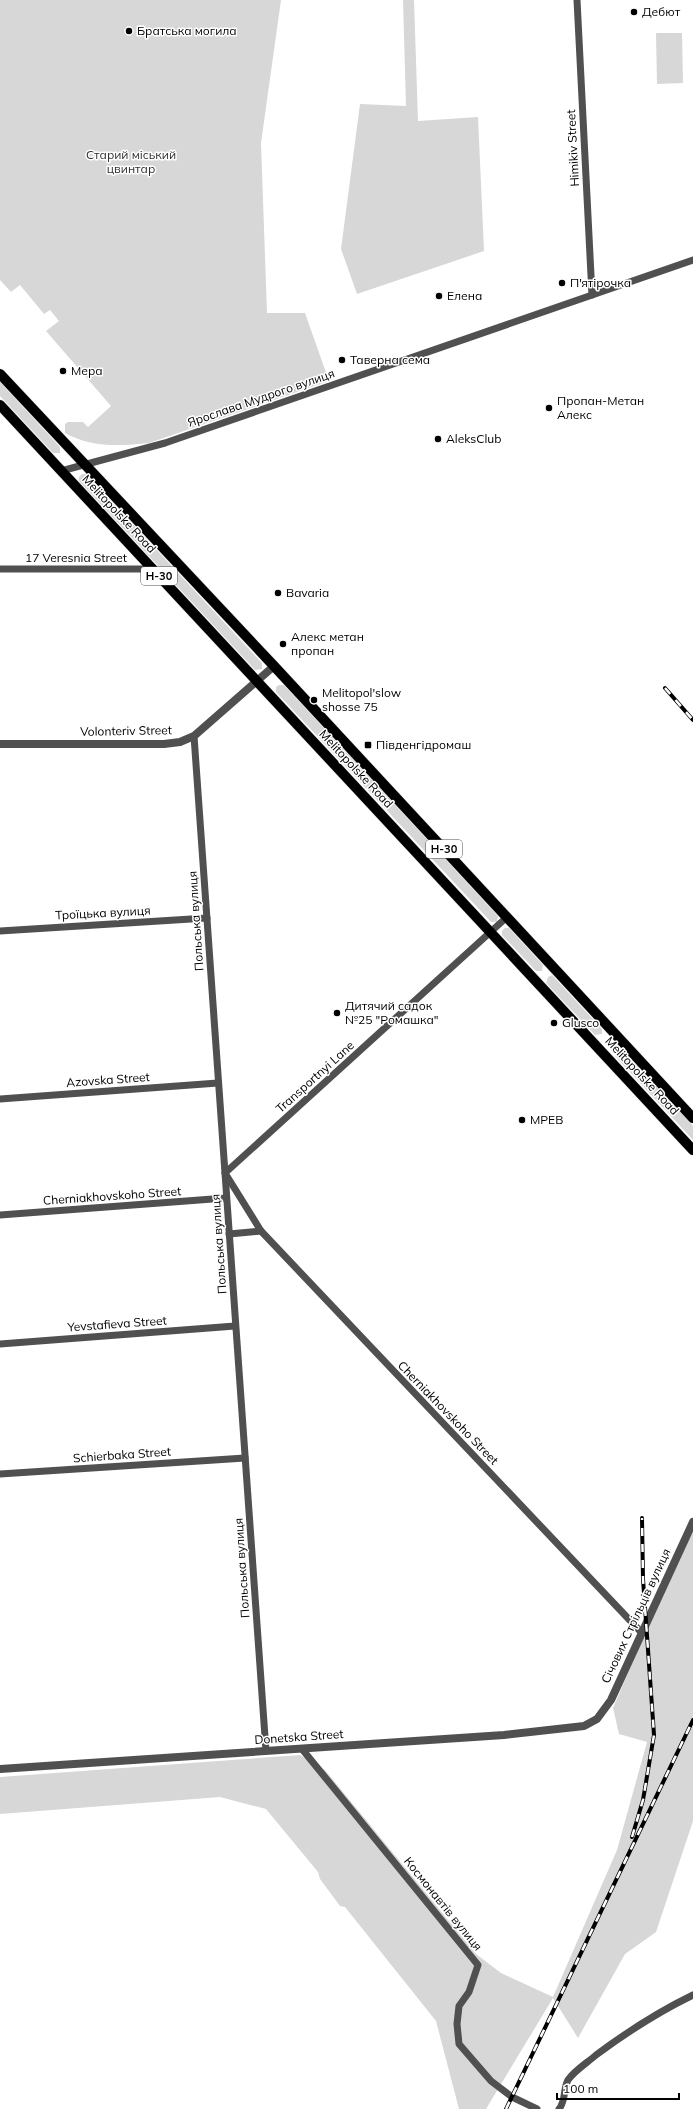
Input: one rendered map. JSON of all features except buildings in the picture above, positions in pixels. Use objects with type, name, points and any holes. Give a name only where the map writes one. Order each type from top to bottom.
[{"type":"main road","name":"Melitopolske Road","points":[[0,374],[274,666],[693,1118]]},
{"type":"main road","name":"Melitopolske Road","points":[[0,405],[693,1150]]},
{"type":"street","name":"Himikiv Street","points":[[577,0],[592,295]]},
{"type":"street","name":"Ярослава Мудрого вулиця","points":[[61,471],[165,443],[693,260]]},
{"type":"street","name":"17 Veresnia Street","points":[[0,569],[153,569]]},
{"type":"street","name":"Volonteriv Street","points":[[0,744],[164,744],[180,742],[194,736],[274,666]]},
{"type":"street","name":"Польська вулиця","points":[[194,736],[266,1751]]},
{"type":"street","name":"Transportnyi Lane","points":[[225,1173],[507,917]]},
{"type":"street","name":"Троїцька вулиця","points":[[0,931],[207,918]]},
{"type":"street","name":"Azovska Street","points":[[0,1099],[218,1083]]},
{"type":"street","name":"Cherniakhovskoho Street","points":[[225,1173],[261,1232],[641,1632]]},
{"type":"street","name":"Cherniakhovskoho Street","points":[[0,1215],[226,1198]]},
{"type":"street","points":[[229,1234],[261,1232]]},
{"type":"street","name":"Yevstafieva Street","points":[[0,1344],[236,1326]]},
{"type":"street","name":"Schierbaka Street","points":[[0,1474],[245,1458]]},
{"type":"street","name":"Січових Стрільців вулиця","points":[[597,1719],[611,1700],[641,1632],[693,1522]]},
{"type":"street","name":"Donetska Street","points":[[0,1769],[504,1735],[584,1726],[597,1719]]},
{"type":"street","name":"Космонавтів вулиця","points":[[302,1749],[478,1965],[469,1992],[459,2006],[457,2024],[459,2044],[491,2081],[512,2097],[537,2109]]},
{"type":"street","points":[[559,2109],[563,2105],[568,2080],[578,2070],[615,2041],[659,2012],[693,1995]]},
{"type":"green space","name":"Старий міський цвинтар","points":[[0,0],[281,0],[261,143],[267,313],[305,313],[329,381],[149,443],[127,445],[96,444],[75,438],[65,433],[65,424],[68,422],[83,422],[88,427],[111,406],[46,331],[59,321],[50,310],[44,314],[20,285],[11,292],[0,280]]},
{"type":"green space","points":[[403,0],[414,0],[418,121],[478,117],[484,251],[357,294],[341,249],[360,104],[406,106]]},
{"type":"green space","points":[[656,33],[682,33],[683,83],[657,84]]},
{"type":"green space","points":[[0,382],[60,447],[60,453],[53,453],[0,396]]},
{"type":"green space","points":[[82,474],[86,474],[262,663],[262,669],[255,670],[79,481],[79,477]]},
{"type":"green space","points":[[279,685],[284,685],[498,916],[497,922],[491,922],[276,692],[276,687]]},
{"type":"green space","points":[[505,928],[509,928],[543,965],[542,971],[536,971],[502,935],[502,931]]},
{"type":"green space","points":[[552,975],[602,1029],[602,1034],[595,1035],[546,983],[548,977]]},
{"type":"green space","points":[[619,1050],[623,1050],[693,1126],[693,1140],[616,1057],[615,1053]]},
{"type":"green space","points":[[693,1531],[693,1821],[656,1932],[625,1954],[578,2038],[553,1998],[486,2109],[459,2109],[436,2021],[345,1907],[340,1906],[320,1879],[318,1872],[266,1809],[220,1797],[0,1814],[0,1777],[300,1755],[325,1770],[476,1954],[501,1973],[553,1997],[617,1850],[647,1742],[619,1734],[613,1708],[655,1610]]},
{"type":"railway","points":[[665,688],[693,720]]},
{"type":"railway","points":[[632,1837],[643,1800],[654,1735],[643,1579],[642,1518]]},
{"type":"railway","points":[[506,2109],[693,1720]]},
{"type":"place","name":"Дебют","points":[[634,12]]},
{"type":"place","name":"Братська могила","points":[[129,31]]},
{"type":"place","name":"П'ятірочка","points":[[562,283]]},
{"type":"place","name":"Елена","points":[[439,296]]},
{"type":"place","name":"Таверна сема","points":[[342,360]]},
{"type":"place","name":"Мера","points":[[63,371]]},
{"type":"place","name":"Пропан-Метан Алекс","points":[[549,408]]},
{"type":"place","name":"AleksClub","points":[[438,439]]},
{"type":"place","name":"Bavaria","points":[[278,593]]},
{"type":"place","name":"Алекс метан пропан","points":[[283,644]]},
{"type":"place","name":"Melitopol'slow shosse 75","points":[[314,700]]},
{"type":"place","name":"Південгідромаш","points":[[368,745]]},
{"type":"place","name":"Дитячий садок №25 \"Ромашка\"","points":[[337,1013]]},
{"type":"place","name":"Glusco","points":[[554,1023]]},
{"type":"place","name":"МРЕВ","points":[[522,1120]]}]
